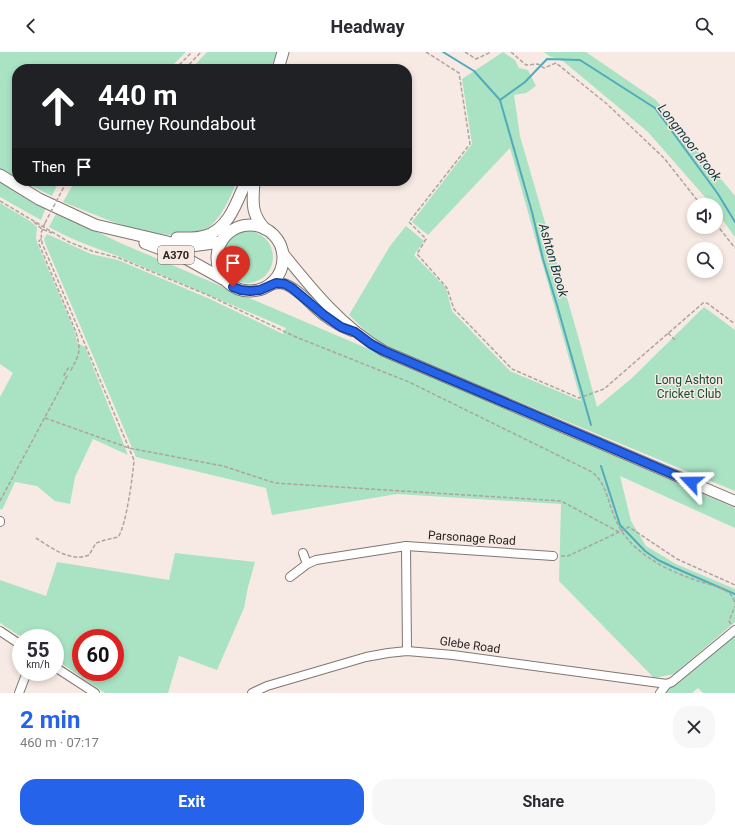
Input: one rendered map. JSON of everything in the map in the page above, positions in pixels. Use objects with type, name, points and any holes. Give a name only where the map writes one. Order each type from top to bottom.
[{"type":"highway","points":[[279,64],[283,52]]},
{"type":"highway","name":"A370","points":[[0,175],[12,182]]},
{"type":"highway","name":"A370","points":[[19,186],[60,209],[94,225],[124,233],[192,246],[224,238]]},
{"type":"highway","points":[[124,233],[169,238],[205,236],[218,229],[230,216],[245,186]]},
{"type":"highway","points":[[246,186],[241,206],[233,226],[224,238],[217,252],[217,262],[220,272],[226,281],[233,287],[250,291],[260,290],[270,284],[278,275],[282,264],[282,252],[278,243],[273,235],[264,229],[257,221],[254,214],[254,186]]},
{"type":"highway","points":[[224,238],[236,228],[255,226],[264,229]]},
{"type":"highway","name":"A370","points":[[124,233],[188,259],[226,281]]},
{"type":"main road","points":[[282,252],[310,287],[355,332],[371,344],[384,351],[735,501]]},
{"type":"main road","points":[[260,290],[276,283],[285,284],[341,327],[355,332]]},
{"type":"street","points":[[536,545],[536,555]]},
{"type":"street","name":"Parsonage Road","points":[[290,577],[307,564],[316,560],[406,546],[553,556]]},
{"type":"street","points":[[406,546],[407,651]]},
{"type":"street","points":[[303,553],[307,564]]},
{"type":"street","points":[[660,693],[667,684],[686,672],[735,630]]},
{"type":"street","points":[[0,631],[12,639]]},
{"type":"street","name":"Glebe Road","points":[[252,693],[267,686],[366,657],[388,652],[407,651],[453,655],[667,684]]},
{"type":"street","points":[[64,673],[95,693]]},
{"type":"street","points":[[18,693],[23,681]]},
{"type":"path","points":[[180,64],[192,52]]},
{"type":"path","points":[[190,64],[201,52]]},
{"type":"path","points":[[426,52],[459,73],[470,144],[408,222],[426,239],[417,254],[447,288],[454,309],[512,369],[579,398],[604,389],[703,303],[707,303],[735,324]]},
{"type":"path","points":[[465,52],[476,59],[491,52]]},
{"type":"path","points":[[511,52],[526,65],[538,64],[544,68],[556,63],[607,104],[664,158],[695,198]]},
{"type":"path","points":[[36,538],[65,554],[79,557],[89,555],[99,541],[118,537],[122,530],[134,460],[42,244],[42,228],[64,186]]},
{"type":"path","points":[[0,201],[31,219],[42,228],[69,242],[92,251],[119,258],[210,296],[296,336],[409,382],[592,472],[600,478],[602,482],[615,519],[631,543],[644,555],[657,564],[689,578],[722,589],[733,597],[735,605],[729,621],[735,630]]},
{"type":"path","points":[[723,233],[735,248]]},
{"type":"path","points":[[0,501],[67,376],[64,375],[68,368],[71,370],[79,354],[79,344],[76,332],[39,244],[39,241],[42,238]]},
{"type":"path","points":[[668,333],[675,340]]},
{"type":"path","points":[[45,418],[129,448],[223,466],[275,483],[561,501],[619,532]]},
{"type":"path","points":[[553,556],[568,556],[623,531],[628,527],[677,559],[735,585]]},
{"type":"green space","points":[[0,52],[186,52],[174,64],[12,64],[12,175],[0,169]]},
{"type":"green space","points":[[207,52],[277,52],[272,64],[196,64]]},
{"type":"green space","name":"Long Ashton Cricket Club","points":[[503,52],[515,60],[519,68],[528,70],[536,86],[526,93],[514,95],[520,136],[597,407],[632,378],[704,307],[735,330],[735,491],[379,344],[349,315],[390,246],[406,226],[424,241],[414,255],[446,288],[452,311],[510,371],[581,401],[510,148],[428,235],[412,222],[472,144],[462,79]]},
{"type":"green space","points":[[544,52],[586,52],[656,100],[735,196],[735,237],[723,221],[723,198],[706,198],[648,132],[563,61],[549,56]]},
{"type":"green space","points":[[0,182],[46,207],[41,220],[0,197]]},
{"type":"green space","points":[[32,186],[57,186],[52,196]]},
{"type":"green space","points":[[72,186],[235,186],[224,208],[216,220],[206,230],[178,235],[144,231],[110,221],[63,202]]},
{"type":"green space","points":[[0,203],[30,221],[37,227],[36,238],[38,245],[75,332],[77,343],[85,347],[128,455],[93,439],[75,477],[70,504],[55,501],[37,486],[15,482],[2,510],[0,509],[0,397],[13,373],[0,364]]},
{"type":"green space","points":[[57,212],[118,242],[495,403],[735,508],[735,528],[620,476],[631,521],[646,546],[676,564],[735,589],[735,622],[674,674],[654,678],[559,581],[561,504],[397,494],[272,515],[266,488],[136,457],[45,243],[44,239],[47,234],[91,254],[118,260],[210,299],[283,334],[286,328],[81,242],[49,227]]},
{"type":"green space","points":[[242,231],[252,231],[266,238],[273,252],[273,262],[266,276],[252,283],[242,283],[232,279],[225,272],[221,262],[221,252],[225,242],[232,235]]},
{"type":"green space","points":[[175,553],[255,562],[244,608],[217,670],[179,656],[168,693],[105,693],[87,681],[124,681],[124,629],[72,629],[72,671],[64,665],[64,629],[12,629],[12,631],[0,623],[0,580],[46,596],[57,562],[169,580]]},
{"type":"green space","points":[[735,636],[735,693],[703,693],[698,688],[692,693],[664,693]]},
{"type":"waterway","name":"Longmoor Brook","points":[[443,52],[474,71],[500,100],[525,82],[547,59],[580,60],[655,108],[718,194],[735,222]]},
{"type":"waterway","name":"Ashton Brook","points":[[500,100],[532,212],[543,259],[591,425]]},
{"type":"waterway","name":"Ashton Brook","points":[[601,466],[620,525],[645,551],[658,560],[735,594]]},
{"type":"route","points":[[233,287],[250,291],[260,290],[276,283],[285,284],[341,327],[355,332],[371,344],[384,351],[691,482]]}]
